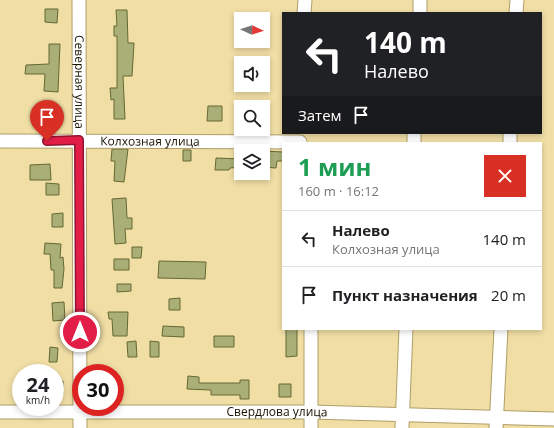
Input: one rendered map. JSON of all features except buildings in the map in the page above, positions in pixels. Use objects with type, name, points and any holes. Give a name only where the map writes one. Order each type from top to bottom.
[{"type":"street","name":"Северная улица","points":[[78,0],[80,364]]},
{"type":"street","points":[[304,12],[305,0]]},
{"type":"street","points":[[420,0],[420,12]]},
{"type":"street","points":[[516,12],[517,0]]},
{"type":"street","name":"Колхозная улица","points":[[0,141],[300,139]]},
{"type":"street","points":[[311,330],[311,428]]},
{"type":"street","points":[[402,428],[406,330]]},
{"type":"street","points":[[496,422],[501,330]]},
{"type":"street","name":"Свердлова улица","points":[[0,412],[72,412]]},
{"type":"street","name":"Свердлова улица","points":[[124,412],[311,412],[402,414],[496,422],[554,419]]},
{"type":"street","name":"Северная улица","points":[[80,416],[80,428]]},
{"type":"route","points":[[47,141],[79,140],[80,332]]}]
